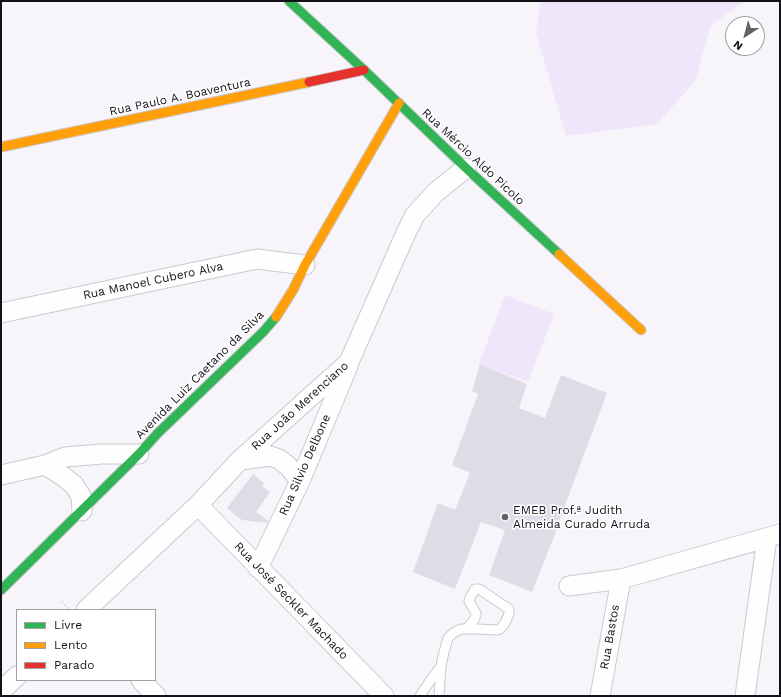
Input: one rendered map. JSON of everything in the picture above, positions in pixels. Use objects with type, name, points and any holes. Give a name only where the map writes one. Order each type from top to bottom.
[{"type":"street","name":"Rua Mércio Aldo Pícolo","points":[[289,1],[641,330]]},
{"type":"street","name":"Rua Paulo A. Boaventura","points":[[1,148],[364,70]]},
{"type":"street","name":"Avenida Luiz Caetano da Silva","points":[[1,590],[139,454],[158,433],[263,332],[278,314],[398,103]]},
{"type":"street","name":"Rua João Merenciano","points":[[87,609],[198,505],[240,460],[350,362],[415,215],[436,192],[466,168]]},
{"type":"street","name":"Rua Manoel Cubero Alva","points":[[1,313],[257,259],[305,265]]},
{"type":"street","name":"Rua Silvio Delbone","points":[[258,568],[300,481],[350,362]]},
{"type":"street","points":[[1,475],[45,465],[65,457],[102,454],[139,454]]},
{"type":"street","points":[[240,460],[270,456],[279,459],[300,481]]},
{"type":"street","points":[[45,465],[74,485],[81,496],[82,511]]},
{"type":"street","name":"Rua José Seckler Machado","points":[[198,505],[384,696]]},
{"type":"street","points":[[569,586],[621,579],[774,536],[745,696]]},
{"type":"street","name":"Rua Bastos","points":[[600,696],[621,579]]},
{"type":"street","points":[[1,691],[16,677]]},
{"type":"street","points":[[142,681],[156,696]]},
{"type":"lane","points":[[439,696],[441,666],[448,638],[458,630],[468,628],[500,629],[505,623],[509,611],[478,589],[475,589],[469,601],[476,615],[468,628]]},
{"type":"lane","points":[[420,696],[441,666]]},
{"type":"path","points":[[62,602],[70,609]]},
{"type":"shaded area","points":[[541,1],[745,1],[711,25],[695,81],[657,124],[566,136],[536,33]]},
{"type":"shaded area","points":[[505,295],[554,314],[528,382],[479,364]]},
{"type":"building","points":[[480,364],[527,384],[519,408],[545,418],[561,375],[607,393],[532,592],[489,575],[505,530],[481,522],[455,589],[413,572],[438,503],[455,510],[470,473],[452,465],[478,394],[472,391]]},
{"type":"building","points":[[253,474],[264,483],[262,486],[270,492],[256,512],[268,521],[268,523],[242,520],[227,508]]},
{"type":"traffic: fast","points":[[289,1],[559,254]]},
{"type":"traffic: fast","points":[[1,590],[139,454],[158,433],[263,332],[276,317]]},
{"type":"traffic: slow","points":[[1,147],[309,82]]},
{"type":"traffic: slow","points":[[276,317],[293,290],[305,265],[399,103]]},
{"type":"traffic: slow","points":[[559,254],[641,330]]},
{"type":"traffic: jam","points":[[309,82],[364,70]]},
{"type":"place","name":"EMEB Prof.ª Judith Almeida Curado Arruda","points":[[505,517]]}]
